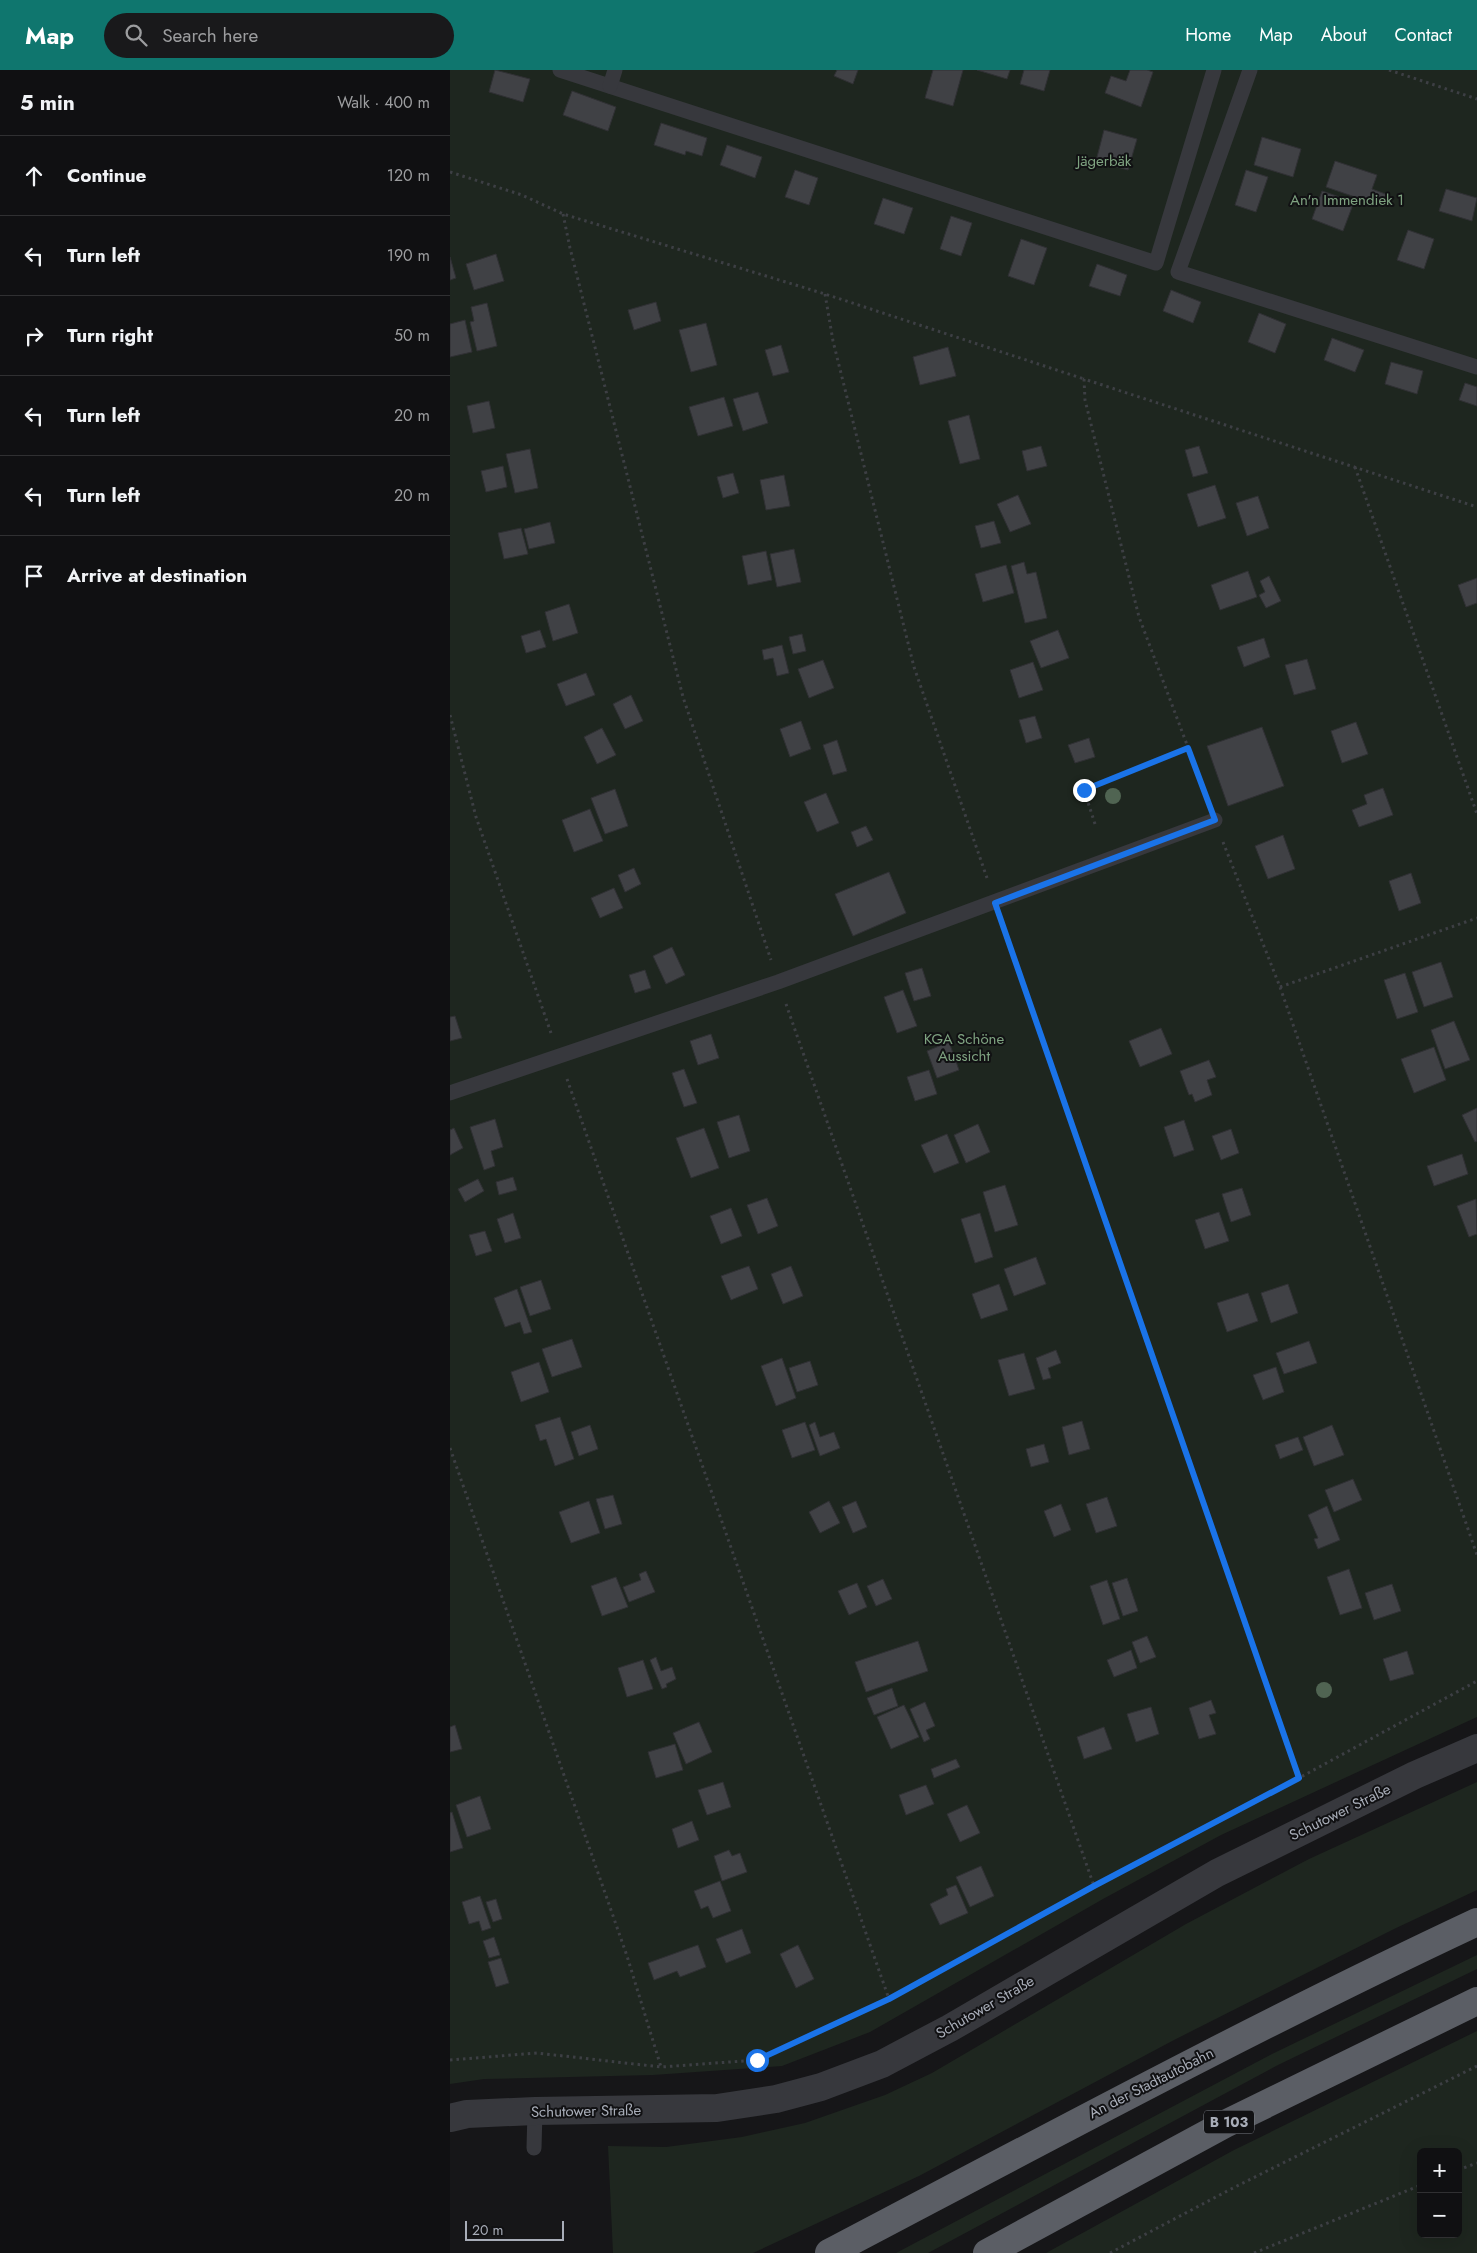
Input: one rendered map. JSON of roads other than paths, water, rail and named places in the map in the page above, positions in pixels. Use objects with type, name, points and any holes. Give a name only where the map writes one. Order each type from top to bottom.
[{"type":"highway","name":"An der Stadtautobahn","points":[[829,2253],[1144,2086],[1386,1965],[1477,1922]]},
{"type":"highway","name":"B 103","points":[[987,2253],[1225,2124],[1477,2001]]},
{"type":"street","name":"Schutower Straße","points":[[450,2118],[467,2114],[534,2111],[716,2108],[776,2099],[822,2087],[873,2068],[950,2028],[1218,1873],[1415,1775],[1477,1748]]},
{"type":"lane","points":[[560,70],[1156,263],[1214,70]]},
{"type":"lane","points":[[610,86],[615,70]]},
{"type":"lane","points":[[1250,70],[1178,272],[1477,367]]},
{"type":"lane","points":[[450,1093],[778,982],[1215,820]]},
{"type":"lane","points":[[534,2111],[534,2148]]},
{"type":"park label","name":"Jägerbäk","points":[[1104,161]]},
{"type":"park label","name":"An'n Immendiek 1","points":[[1347,200]]},
{"type":"park label","name":"KGA Schöne Aussicht","points":[[964,1048]]}]
